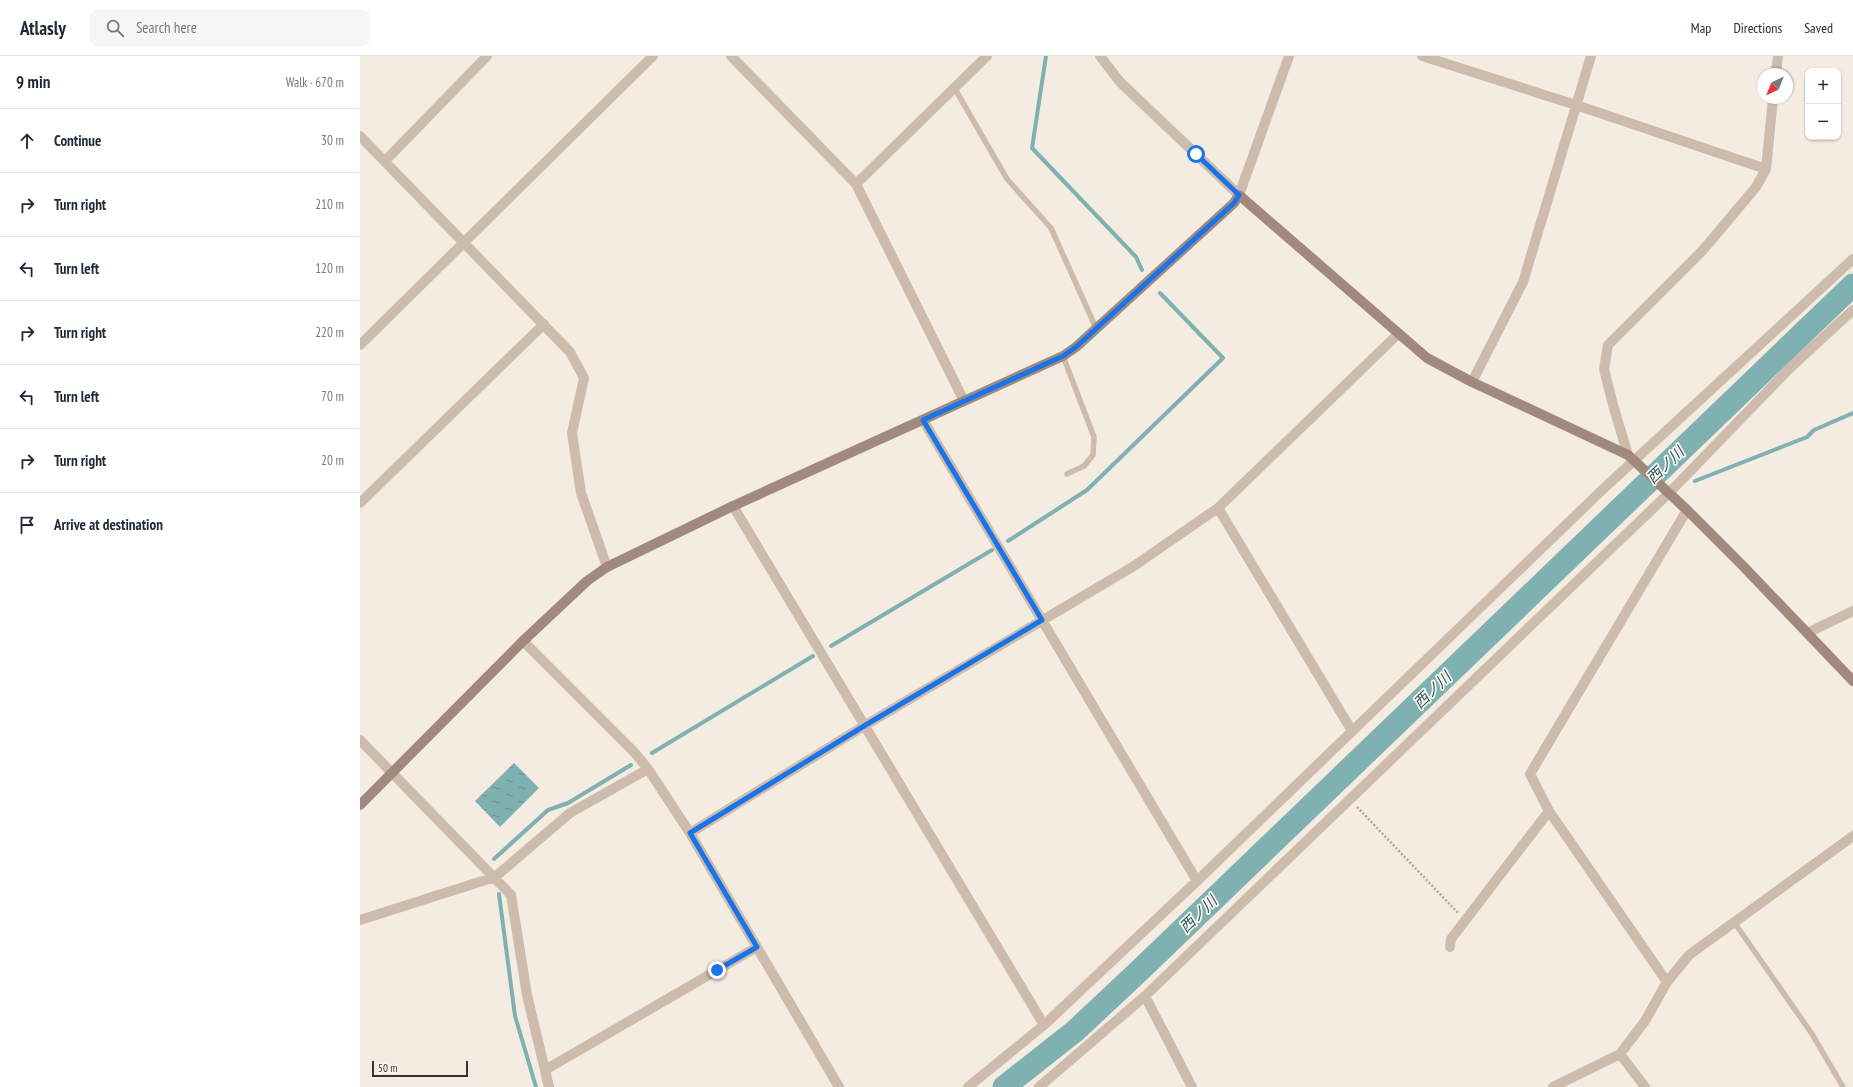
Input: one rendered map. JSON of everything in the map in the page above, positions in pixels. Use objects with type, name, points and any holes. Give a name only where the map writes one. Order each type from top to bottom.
[{"type":"street","points":[[385,161],[487,56]]},
{"type":"street","points":[[360,344],[653,56]]},
{"type":"street","points":[[731,56],[856,184],[964,401]]},
{"type":"street","points":[[856,184],[955,89],[987,56]]},
{"type":"street","points":[[1100,56],[1120,82],[1239,195],[1427,358],[1472,382],[1631,457],[1687,510],[1853,681]]},
{"type":"street","points":[[360,805],[523,641],[587,581],[607,567],[733,506],[1063,356],[1076,347],[1234,203],[1239,195],[1289,56]]},
{"type":"street","points":[[1422,56],[1576,105],[1766,169]]},
{"type":"street","points":[[1472,382],[1523,282],[1590,56]]},
{"type":"street","points":[[1777,68],[1778,56]]},
{"type":"street","points":[[1631,457],[1613,405],[1604,370],[1608,345],[1703,250],[1756,187],[1766,169],[1772,104]]},
{"type":"street","points":[[360,136],[570,352],[584,378],[572,433],[581,493],[607,567]]},
{"type":"street","points":[[968,1087],[1044,1025],[1197,881],[1631,457],[1853,260]]},
{"type":"street","points":[[1039,1087],[1145,996],[1669,493],[1790,368],[1853,310]]},
{"type":"street","points":[[360,503],[544,324]]},
{"type":"street","points":[[690,833],[864,726],[1134,566],[1218,508],[1398,334]]},
{"type":"street","points":[[923,420],[1197,881]]},
{"type":"street","points":[[733,506],[1044,1025]]},
{"type":"street","points":[[1218,508],[1352,731]]},
{"type":"street","points":[[1666,982],[1549,810],[1530,774],[1687,510]]},
{"type":"street","points":[[1807,633],[1853,611]]},
{"type":"street","points":[[523,641],[635,753],[648,769],[690,833],[839,1087]]},
{"type":"street","points":[[360,740],[512,895],[527,995],[549,1087]]},
{"type":"street","points":[[360,920],[495,877],[570,813],[648,769]]},
{"type":"street","points":[[1450,947],[1451,939],[1549,810]]},
{"type":"street","points":[[1553,1087],[1620,1054],[1645,1021],[1666,982],[1689,955],[1853,836]]},
{"type":"street","points":[[545,1070],[757,947]]},
{"type":"street","points":[[1145,996],[1192,1087]]},
{"type":"street","points":[[1620,1054],[1645,1087]]},
{"type":"lane","points":[[955,89],[1007,179],[1050,228],[1096,328]]},
{"type":"lane","points":[[1063,356],[1094,437],[1093,455],[1084,466],[1067,474]]},
{"type":"lane","points":[[1734,922],[1812,1034],[1844,1087]]},
{"type":"path","points":[[1350,799],[1465,920]]},
{"type":"water","points":[[514,763],[539,788],[500,827],[475,801]]},
{"type":"waterway","points":[[1046,56],[1032,148],[1136,257],[1142,270]]},
{"type":"waterway","name":"西ノ川","points":[[1004,1087],[1075,1031],[1138,972],[1853,285]]},
{"type":"waterway","points":[[1008,541],[1087,490],[1223,358],[1160,293]]},
{"type":"waterway","points":[[1695,481],[1807,437],[1814,430],[1853,413]]},
{"type":"waterway","points":[[831,646],[992,550]]},
{"type":"waterway","points":[[652,753],[813,656]]},
{"type":"waterway","points":[[494,859],[548,810],[568,803],[631,765]]},
{"type":"waterway","points":[[499,894],[515,1016],[536,1087]]},
{"type":"route","points":[[717,970],[757,947],[690,833],[864,726],[1042,620],[923,420],[1063,356],[1076,347],[1234,203],[1239,195],[1196,154]]}]
